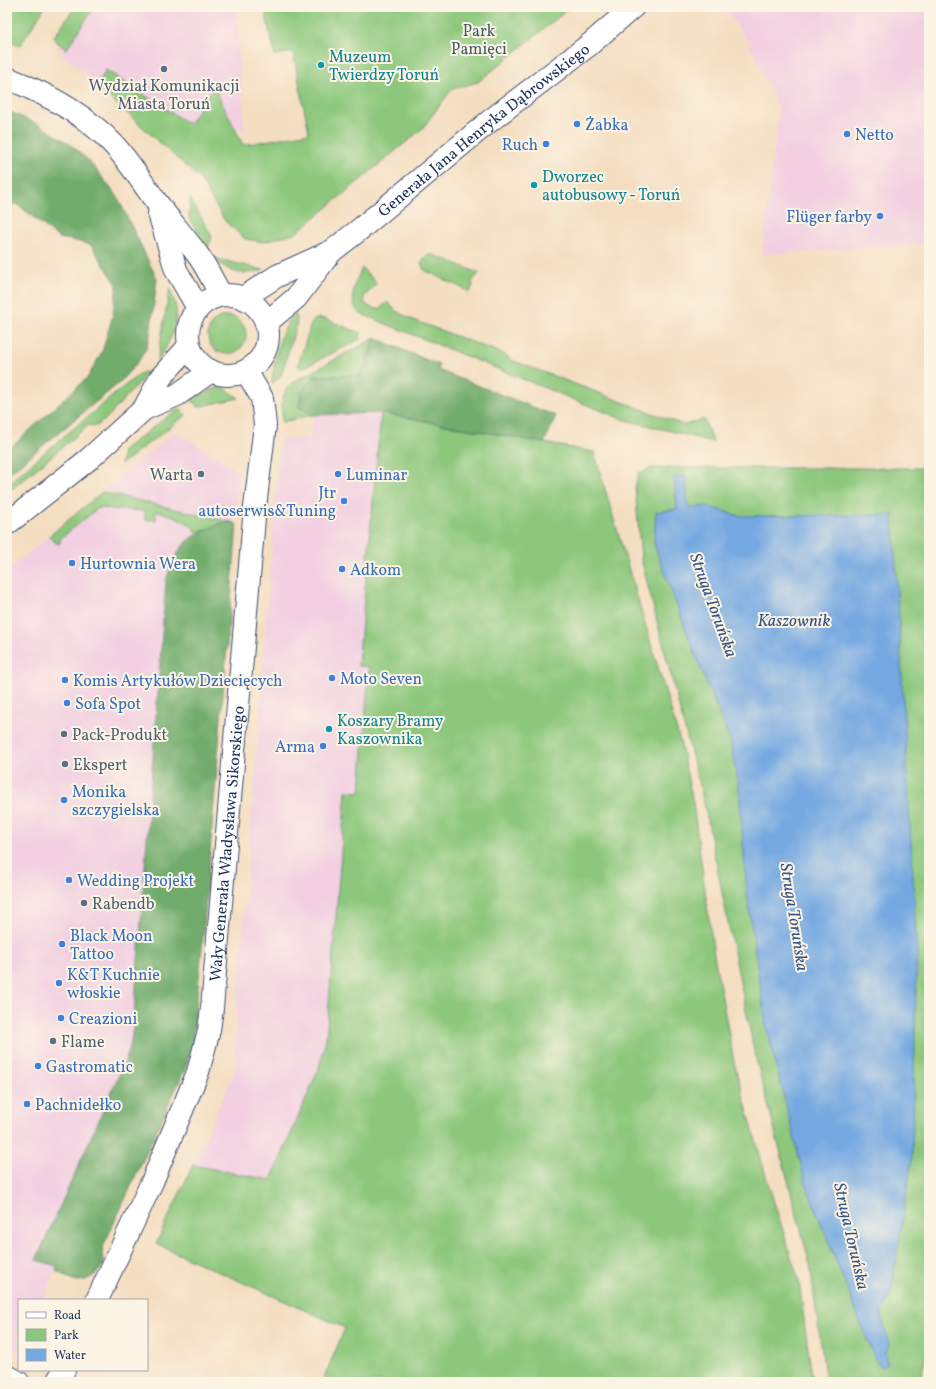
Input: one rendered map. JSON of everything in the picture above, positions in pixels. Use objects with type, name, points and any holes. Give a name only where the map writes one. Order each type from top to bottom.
[{"type":"street","name":"Generała Jana Henryka Dąbrowskiego","points":[[243,298],[276,276],[332,251],[492,120],[589,45],[633,7]]},
{"type":"street","points":[[7,78],[36,90],[56,102],[88,122],[112,143],[134,170],[200,259],[221,295]]},
{"type":"street","points":[[155,200],[176,270],[198,308]]},
{"type":"street","name":"Generała Jana Henryka Dąbrowskiego","points":[[266,323],[296,298],[332,251]]},
{"type":"street","points":[[221,295],[232,295],[243,298],[253,304],[261,312],[266,323],[268,337],[265,350],[257,362],[246,371],[223,375],[211,371],[198,361],[189,346],[188,333],[191,319],[198,308],[209,300],[221,295]]},
{"type":"street","points":[[144,409],[161,377],[189,346]]},
{"type":"street","points":[[7,524],[89,459],[144,409],[177,395],[211,371]]},
{"type":"street","name":"Wały Generała Władysława Sikorskiego","points":[[97,1299],[152,1182],[198,1072],[209,1030],[255,506],[265,425],[262,398],[246,371]]},
{"type":"street","points":[[57,1382],[63,1371]]},
{"type":"street","points":[[7,1376],[18,1382]]},
{"type":"shaded area","points":[[86,7],[236,7],[244,128],[222,130],[195,150],[114,99],[56,48]]},
{"type":"shaded area","points":[[724,7],[929,7],[929,243],[762,255],[779,109],[749,43]]},
{"type":"shaded area","points":[[381,413],[358,666],[369,667],[360,793],[346,792],[327,1039],[318,1071],[271,1180],[193,1165],[237,1066],[234,1050],[279,451],[282,438],[311,439],[313,415]]},
{"type":"shaded area","points":[[175,431],[239,472],[235,523],[102,492]]},
{"type":"shaded area","points":[[98,508],[145,511],[146,520],[156,511],[174,515],[194,527],[207,546],[177,1056],[58,1266],[43,1299],[18,1299],[18,1352],[7,1347],[7,571],[49,536],[57,544],[60,539]]},
{"type":"green space","points":[[7,7],[45,7],[20,46],[7,41]]},
{"type":"green space","points":[[75,7],[94,7],[66,50],[53,38]]},
{"type":"green space","name":"Park Pamięci","points":[[264,7],[571,7],[478,82],[452,89],[422,129],[296,233],[264,242],[245,239],[225,221],[200,179],[97,86],[106,70],[189,124],[214,87],[243,145],[309,133],[293,52],[275,55]]},
{"type":"green space","points":[[11,112],[39,125],[70,144],[89,161],[117,196],[157,279],[150,335],[146,349],[138,362],[118,384],[7,475],[7,451],[88,377],[102,352],[113,315],[117,285],[91,245],[59,238],[17,204],[7,205],[7,122]]},
{"type":"green space","points":[[190,198],[212,237],[208,248],[189,218]]},
{"type":"green space","points":[[434,255],[479,273],[472,282],[473,285],[470,292],[424,270],[421,263],[425,257]]},
{"type":"green space","points":[[214,258],[264,270],[249,273],[237,272],[226,267]]},
{"type":"green space","points":[[362,268],[377,283],[364,297],[365,304],[372,308],[379,309],[388,302],[396,311],[413,320],[504,354],[511,360],[684,425],[704,419],[713,442],[622,419],[359,313],[353,302],[353,290]]},
{"type":"green space","points":[[170,287],[176,309],[174,330],[157,362]]},
{"type":"green space","points":[[295,313],[297,318],[296,326],[281,376],[272,384],[278,346],[284,330]]},
{"type":"green space","points":[[223,316],[231,316],[238,319],[243,324],[246,335],[243,346],[238,351],[231,354],[223,354],[216,351],[211,346],[208,339],[208,331],[211,324],[216,319]]},
{"type":"green space","points":[[319,318],[361,333],[360,339],[303,368],[300,368],[298,365],[311,324],[314,320]]},
{"type":"green space","points":[[375,338],[360,376],[315,376],[301,393],[299,407],[313,415],[282,422],[283,396],[287,387],[291,383]]},
{"type":"green space","points":[[375,338],[439,365],[438,370],[556,416],[544,443],[381,413],[313,415],[299,407],[301,393],[314,376],[360,376]]},
{"type":"green space","points":[[145,372],[148,373],[105,420],[96,426],[89,425],[7,493],[7,484],[139,374]]},
{"type":"green space","points":[[222,386],[239,398],[198,407],[190,399]]},
{"type":"green space","points":[[179,408],[186,415],[121,464],[123,450]]},
{"type":"green space","points":[[381,413],[594,452],[680,741],[693,803],[714,955],[735,1067],[768,1183],[799,1281],[813,1382],[322,1382],[345,1328],[156,1244],[193,1165],[271,1180],[318,1071],[326,1039],[346,791],[360,792],[369,667],[358,666]]},
{"type":"green space","name":"Kaszownik","points":[[652,468],[929,468],[929,1345],[919,1382],[826,1382],[810,1265],[754,1051],[704,803],[641,559],[635,487],[639,473]]},
{"type":"green space","points":[[102,492],[235,523],[222,523],[198,533],[184,521],[156,511],[156,520],[145,520],[145,511],[98,508],[60,539],[60,543],[57,544],[49,536]]},
{"type":"green space","points":[[222,523],[235,523],[237,525],[202,948],[192,1046],[186,1067],[102,1249],[105,1264],[92,1277],[78,1281],[56,1271],[57,1266],[36,1260],[124,1064],[130,1047],[133,1028],[166,581],[174,559],[185,544],[200,533]]},
{"type":"water","name":"Kaszownik","points":[[686,476],[688,508],[707,506],[739,516],[893,515],[917,952],[912,1158],[891,1295],[881,1312],[889,1346],[885,1353],[887,1364],[881,1367],[874,1357],[806,1185],[766,1026],[747,895],[739,788],[730,740],[694,652],[654,544],[656,512],[677,509],[674,477]]},
{"type":"place","name":"Muzeum Twierdzy Toruń","points":[[321,65]]},
{"type":"place","name":"Wydział Komunikacji Miasta Toruń","points":[[164,69]]},
{"type":"place","name":"Żabka","points":[[577,124]]},
{"type":"place","name":"Netto","points":[[847,134]]},
{"type":"place","name":"Ruch","points":[[546,144]]},
{"type":"place","name":"Dworzec autobusowy - Toruń","points":[[534,185]]},
{"type":"place","name":"Flüger farby","points":[[880,216]]},
{"type":"place","name":"Warta","points":[[201,474]]},
{"type":"place","name":"Luminar","points":[[338,474]]},
{"type":"place","name":"Jtr autoserwis&Tuning","points":[[344,501]]},
{"type":"place","name":"Hurtownia Wera","points":[[72,563]]},
{"type":"place","name":"Adkom","points":[[342,569]]},
{"type":"place","name":"Moto Seven","points":[[332,678]]},
{"type":"place","name":"Komis Artykułów Dziecięcych","points":[[65,680]]},
{"type":"place","name":"Sofa Spot","points":[[67,703]]},
{"type":"place","name":"Koszary Bramy Kaszownika","points":[[329,729]]},
{"type":"place","name":"Pack-Produkt","points":[[64,734]]},
{"type":"place","name":"Arma","points":[[323,746]]},
{"type":"place","name":"Ekspert","points":[[65,764]]},
{"type":"place","name":"Monika szczygielska","points":[[64,800]]},
{"type":"place","name":"Wedding Projekt","points":[[69,880]]},
{"type":"place","name":"Rabendb","points":[[84,903]]},
{"type":"place","name":"Black Moon Tattoo","points":[[62,944]]},
{"type":"place","name":"K&T Kuchnie włoskie","points":[[59,983]]},
{"type":"place","name":"Creazioni","points":[[61,1018]]},
{"type":"place","name":"Flame","points":[[53,1041]]},
{"type":"place","name":"Gastromatic","points":[[38,1066]]},
{"type":"place","name":"Pachnidełko","points":[[27,1104]]},
{"type":"water label","name":"Struga Toruńska","points":[[714,605]]},
{"type":"water label","name":"Struga Toruńska","points":[[795,917]]},
{"type":"water label","name":"Struga Toruńska","points":[[852,1236]]}]
